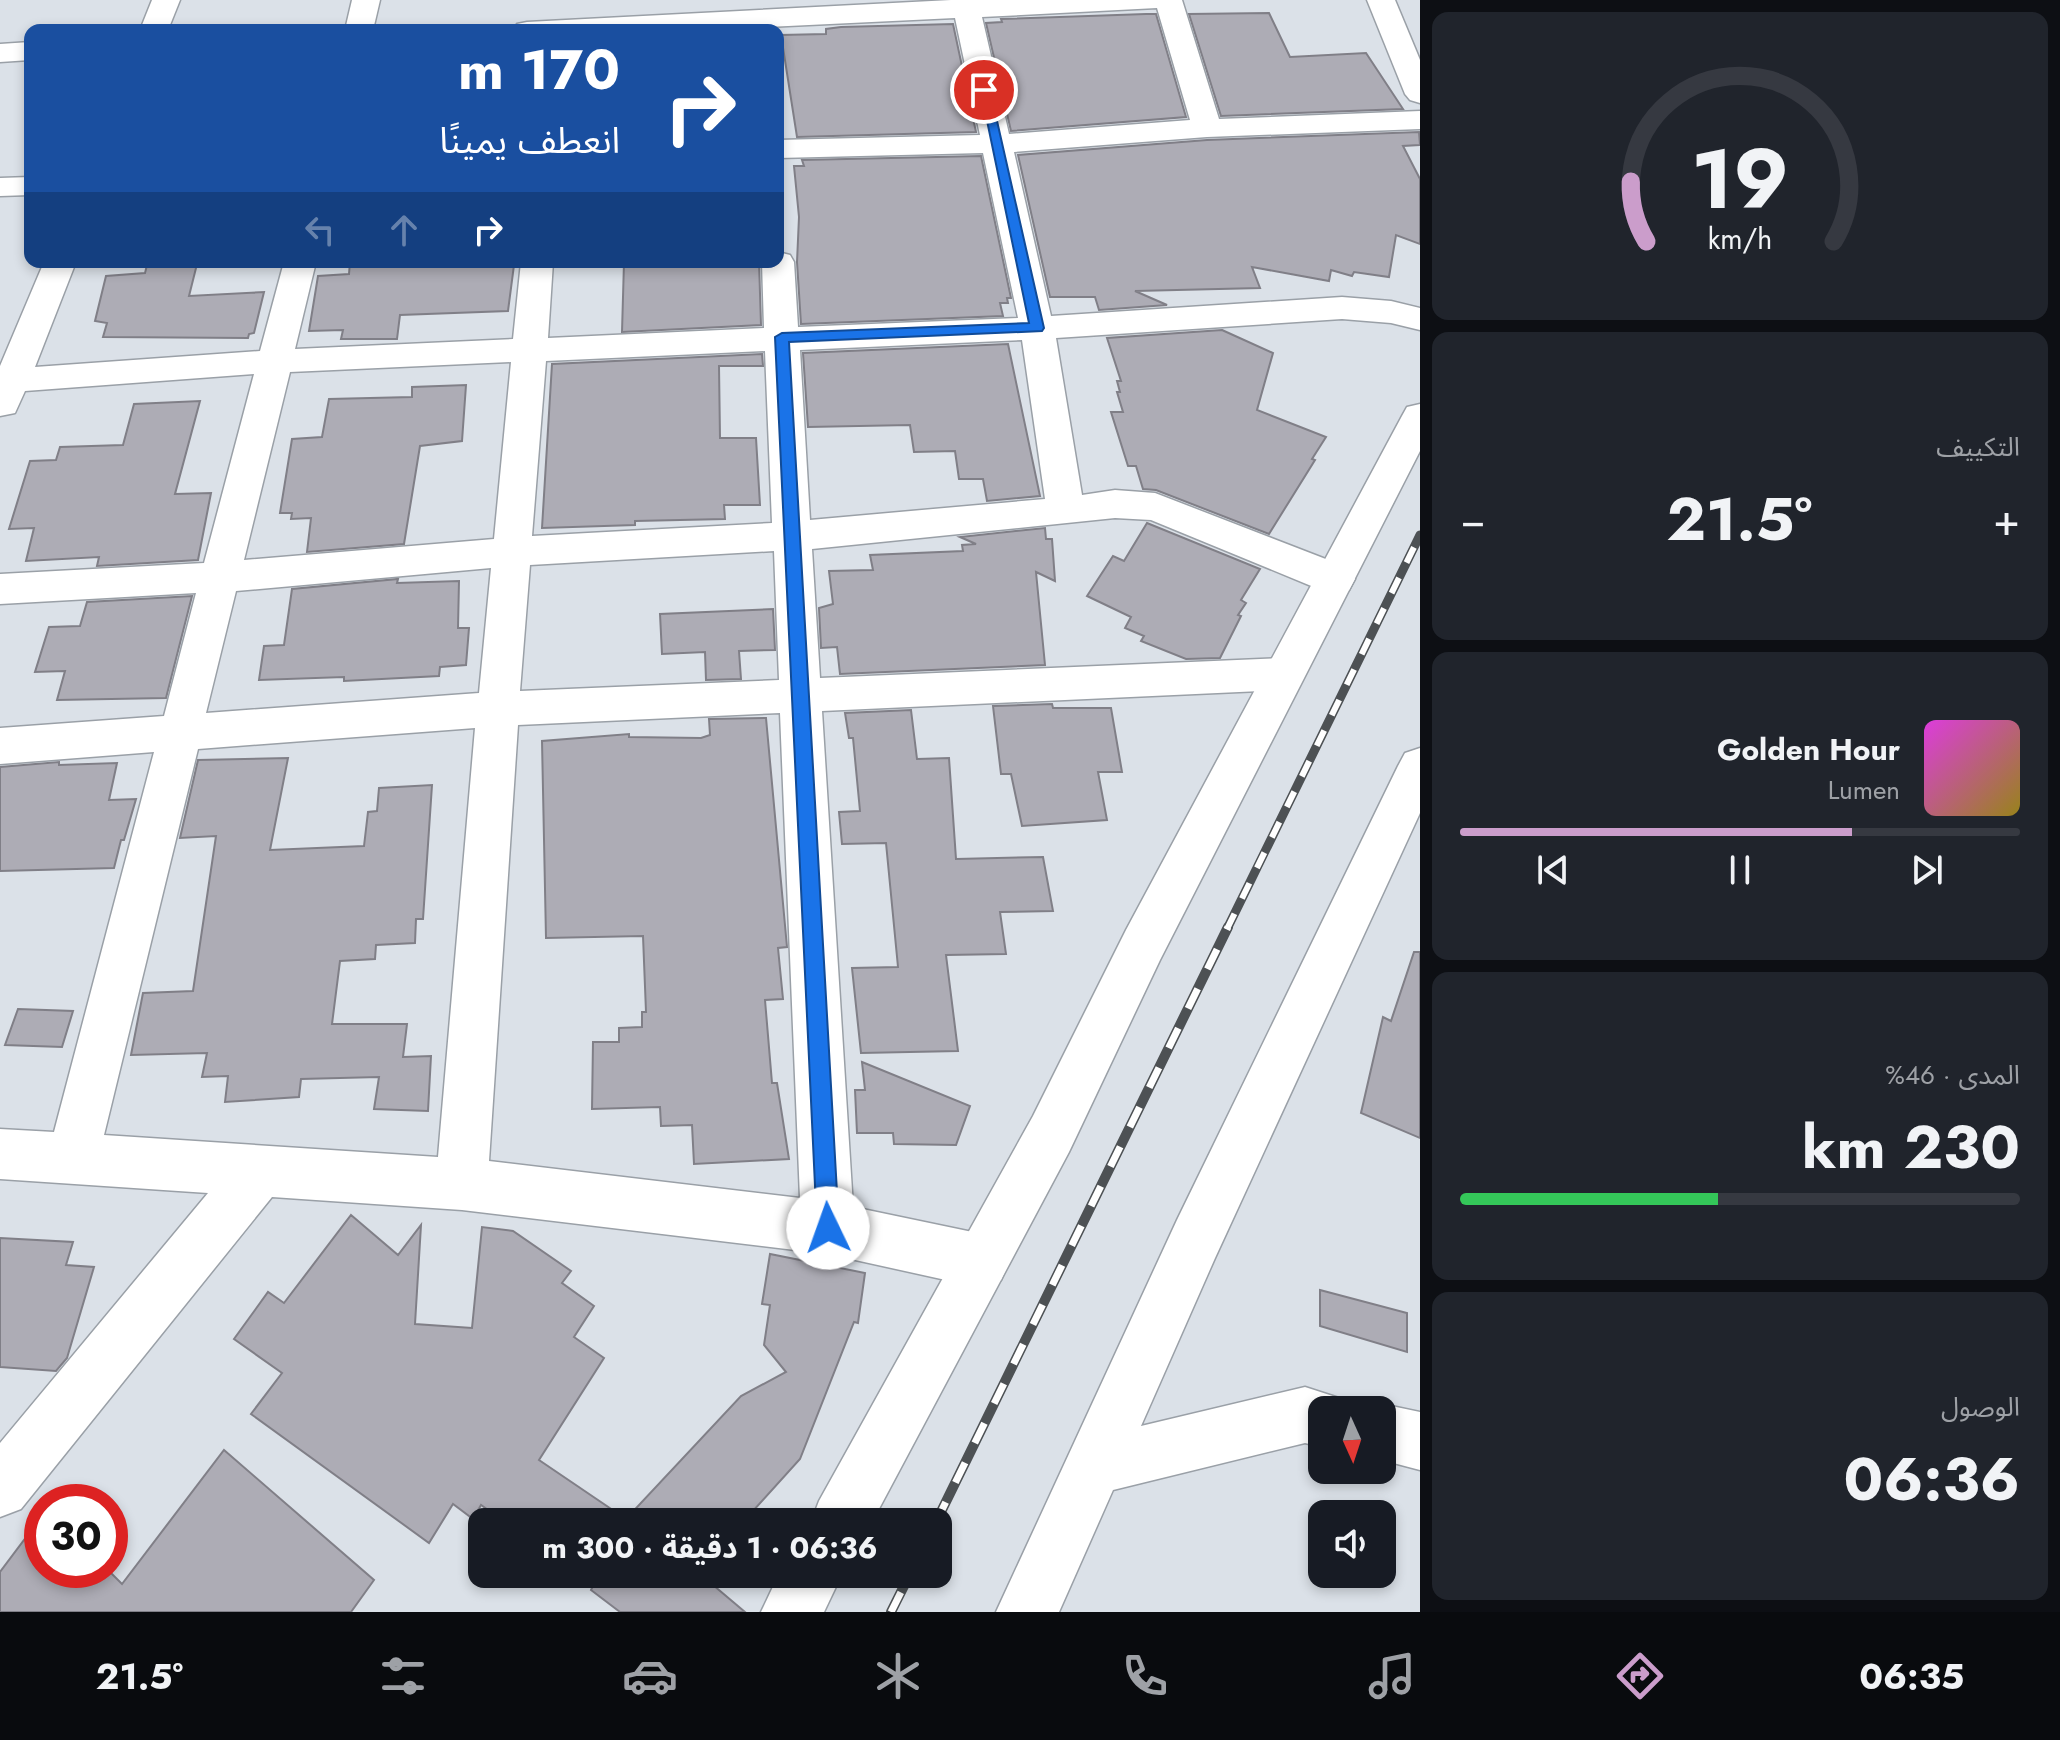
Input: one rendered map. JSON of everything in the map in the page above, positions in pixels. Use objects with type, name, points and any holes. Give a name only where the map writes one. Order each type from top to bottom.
[{"type":"street","points":[[156,24],[166,0]]},
{"type":"street","points":[[360,24],[366,0]]},
{"type":"street","points":[[563,24],[565,0]]},
{"type":"street","points":[[641,24],[966,4],[1156,0]]},
{"type":"street","points":[[1168,0],[1207,128]]},
{"type":"street","points":[[1381,0],[1420,94]]},
{"type":"street","points":[[966,4],[1037,328],[1066,511]]},
{"type":"street","points":[[0,53],[24,51]]},
{"type":"street","points":[[784,149],[995,144],[1207,128],[1420,120]]},
{"type":"street","points":[[0,187],[24,186]]},
{"type":"street","points":[[3,390],[57,268]]},
{"type":"street","points":[[72,1160],[299,268]]},
{"type":"street","points":[[462,1184],[527,349],[536,268]]},
{"type":"street","points":[[778,268],[828,1228]]},
{"type":"street","points":[[3,390],[277,361],[1037,328],[1342,308],[1391,312],[1420,319]]},
{"type":"street","points":[[848,1508],[1051,1134],[1143,945],[1420,416]]},
{"type":"street","points":[[0,589],[221,577],[511,552],[794,536],[1115,504],[1155,507],[1335,579]]},
{"type":"street","points":[[0,746],[498,709],[1283,674]]},
{"type":"street","points":[[1026,1612],[1196,1239],[1414,794]]},
{"type":"street","points":[[0,1154],[462,1184],[828,1228],[982,1261]]},
{"type":"street","points":[[0,1488],[260,1171]]},
{"type":"street","points":[[1095,1466],[1308,1416]]},
{"type":"street","points":[[1396,1435],[1420,1441]]},
{"type":"street","points":[[791,1612],[804,1588]]},
{"type":"building","points":[[1269,13],[1290,57],[1366,53],[1403,109],[1221,116],[1189,14]]},
{"type":"building","points":[[1156,14],[1186,117],[1011,131],[986,23],[1002,22],[1001,19]]},
{"type":"building","points":[[953,24],[976,132],[797,137],[784,54],[784,35],[826,34],[826,29]]},
{"type":"building","points":[[1419,132],[1420,145],[1403,146],[1420,179],[1420,244],[1396,235],[1389,277],[1354,272],[1352,276],[1331,270],[1329,281],[1252,267],[1260,288],[1135,291],[1167,305],[1099,310],[1095,297],[1050,297],[1018,155],[1207,140]]},
{"type":"building","points":[[981,156],[1011,298],[1007,298],[1008,303],[1000,303],[1003,316],[801,324],[797,262],[799,217],[794,166],[804,166],[802,160]]},
{"type":"building","points":[[146,268],[196,268],[189,296],[264,292],[254,333],[249,334],[248,338],[103,337],[107,323],[95,321],[106,276],[145,273]]},
{"type":"building","points":[[350,268],[514,268],[508,311],[400,315],[397,339],[341,339],[343,330],[309,331],[318,276],[349,274]]},
{"type":"building","points":[[624,268],[759,268],[761,325],[622,332]]},
{"type":"building","points":[[1222,330],[1273,353],[1257,410],[1326,437],[1269,534],[1156,490],[1143,489],[1136,466],[1128,466],[1111,412],[1123,412],[1117,392],[1120,392],[1117,381],[1121,381],[1107,338]]},
{"type":"building","points":[[1008,344],[1040,496],[987,501],[983,479],[959,479],[955,451],[914,452],[910,425],[808,427],[803,353]]},
{"type":"building","points":[[762,354],[763,366],[719,366],[720,438],[756,438],[760,505],[724,505],[725,519],[635,521],[635,525],[542,528],[552,364]]},
{"type":"building","points":[[466,385],[462,441],[420,446],[404,544],[307,552],[311,518],[291,519],[292,513],[280,513],[292,439],[322,437],[329,399],[412,397],[412,387]]},
{"type":"building","points":[[200,401],[175,494],[211,493],[198,560],[97,566],[99,557],[26,561],[34,528],[9,529],[30,461],[56,460],[60,447],[123,445],[134,404]]},
{"type":"building","points":[[1147,523],[1260,569],[1241,600],[1246,603],[1220,658],[1186,659],[1141,641],[1144,636],[1125,628],[1131,617],[1087,596],[1113,556],[1124,561]]},
{"type":"building","points":[[1045,528],[1046,539],[1052,539],[1055,581],[1036,572],[1045,665],[840,674],[837,647],[821,648],[819,608],[833,604],[829,571],[873,570],[870,555],[963,551],[962,545],[976,544],[960,537]]},
{"type":"building","points":[[398,579],[397,583],[459,581],[458,628],[469,628],[466,665],[440,667],[439,676],[344,681],[344,677],[259,680],[264,646],[284,645],[292,589]]},
{"type":"building","points":[[192,596],[166,698],[57,700],[65,671],[35,672],[49,627],[80,626],[87,602]]},
{"type":"building","points":[[773,609],[775,650],[739,651],[741,679],[706,680],[705,652],[662,654],[660,614]]},
{"type":"building","points":[[1052,704],[1053,708],[1111,708],[1122,772],[1098,772],[1107,820],[1022,826],[1011,774],[1001,774],[993,706]]},
{"type":"building","points":[[911,710],[917,759],[949,758],[956,859],[1043,857],[1053,911],[1000,912],[1006,954],[946,955],[958,1051],[861,1053],[852,968],[898,967],[886,843],[842,844],[839,812],[860,811],[853,738],[849,738],[845,713]]},
{"type":"building","points":[[766,718],[787,947],[778,948],[783,999],[765,1000],[772,1083],[777,1083],[789,1159],[694,1164],[692,1125],[661,1126],[660,1107],[592,1109],[593,1042],[619,1042],[619,1028],[642,1027],[642,1012],[646,1012],[643,936],[546,938],[542,741],[629,734],[629,737],[701,738],[710,735],[709,719]]},
{"type":"building","points":[[288,758],[270,850],[364,846],[368,812],[377,811],[379,788],[432,785],[423,919],[416,919],[415,943],[376,945],[375,959],[340,961],[332,1024],[407,1024],[403,1057],[431,1056],[428,1111],[374,1109],[379,1077],[301,1079],[299,1097],[225,1102],[228,1076],[202,1077],[207,1053],[131,1055],[143,993],[193,991],[216,836],[180,838],[198,760]]},
{"type":"building","points":[[59,762],[59,765],[117,763],[109,800],[136,799],[114,868],[0,871],[0,767]]},
{"type":"building","points":[[1414,952],[1420,952],[1420,1138],[1361,1113],[1383,1017],[1391,1021]]},
{"type":"building","points":[[18,1009],[73,1011],[62,1047],[5,1045]]},
{"type":"building","points":[[862,1062],[970,1106],[956,1145],[894,1144],[893,1133],[857,1133],[855,1090],[865,1090]]},
{"type":"building","points":[[351,1215],[398,1255],[421,1225],[415,1324],[472,1328],[482,1227],[513,1231],[571,1271],[562,1283],[594,1306],[574,1337],[604,1358],[539,1460],[610,1508],[485,1508],[481,1505],[479,1508],[468,1508],[468,1515],[453,1504],[429,1543],[251,1414],[282,1373],[234,1339],[268,1292],[284,1303]]},
{"type":"building","points":[[0,1238],[73,1242],[66,1265],[94,1267],[67,1358],[56,1371],[0,1367]]},
{"type":"building","points":[[770,1254],[865,1273],[858,1323],[854,1322],[800,1459],[756,1508],[636,1508],[741,1396],[786,1372],[764,1345],[770,1305],[762,1304]]},
{"type":"building","points":[[1320,1290],[1407,1313],[1407,1352],[1320,1326]]},
{"type":"building","points":[[224,1450],[374,1580],[351,1612],[0,1612],[0,1572],[24,1540],[24,1588],[128,1588],[128,1576]]},
{"type":"building","points":[[717,1588],[745,1612],[620,1612],[591,1590]]},
{"type":"railway","points":[[1227,929],[1420,535]]},
{"type":"railway","points":[[943,1508],[1228,927]]},
{"type":"railway","points":[[891,1612],[903,1588]]},
{"type":"route","points":[[828,1228],[782,337],[1037,328],[984,90]]}]
